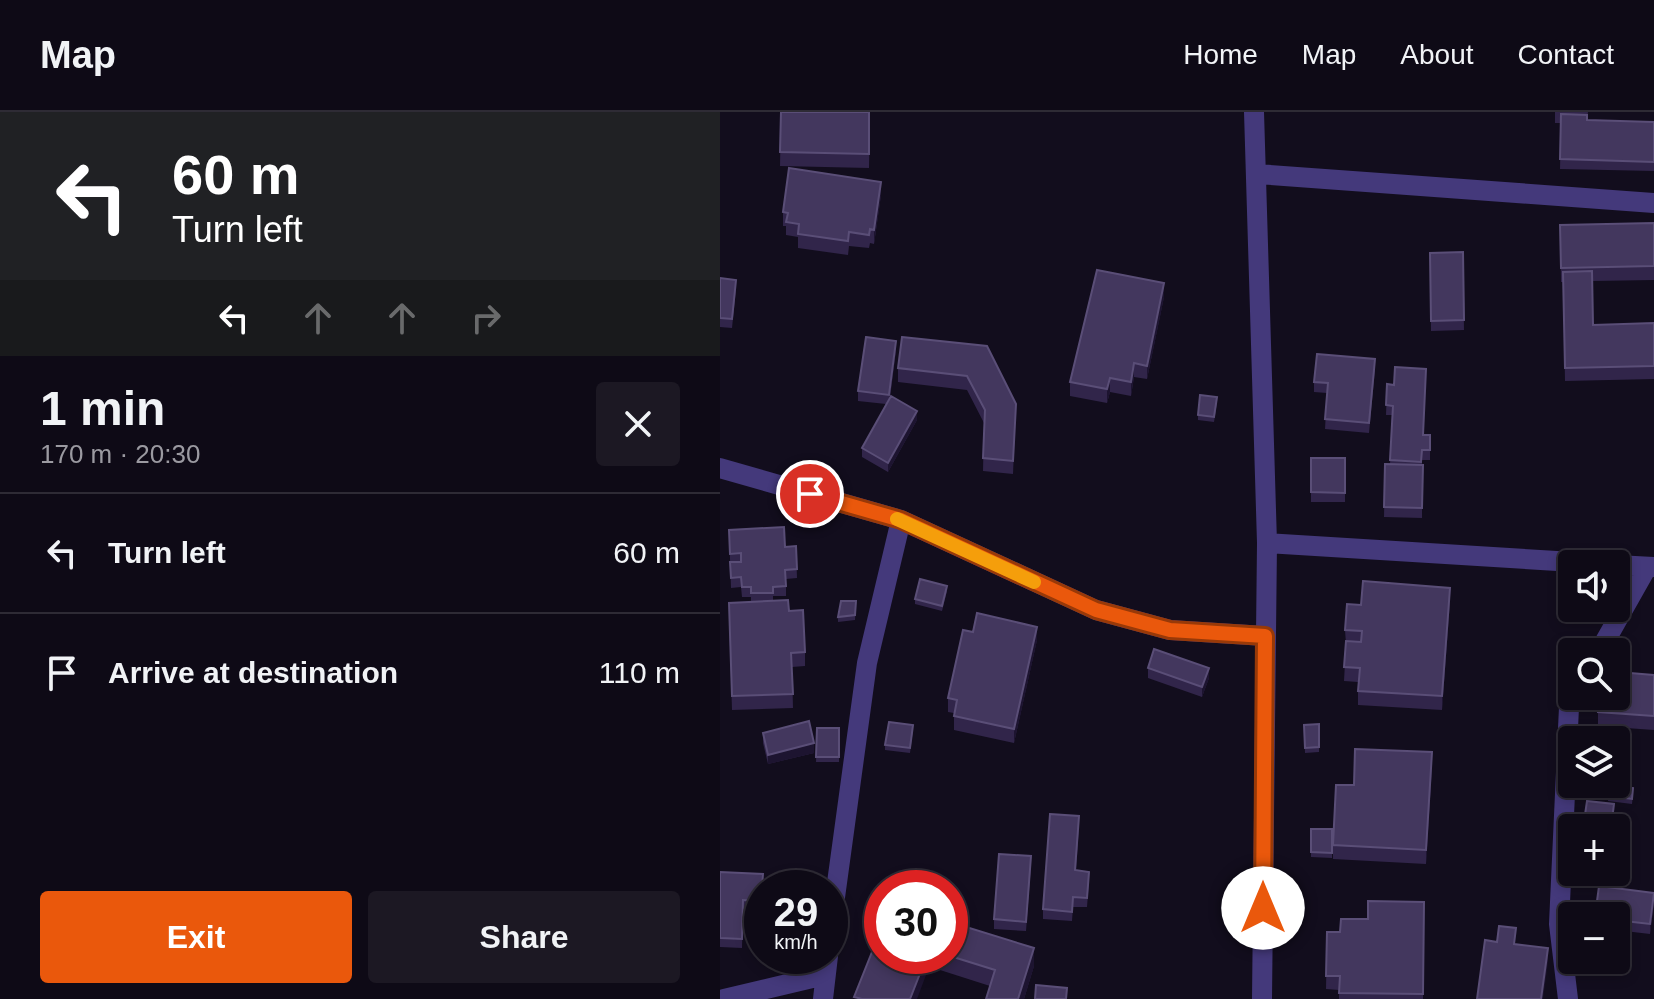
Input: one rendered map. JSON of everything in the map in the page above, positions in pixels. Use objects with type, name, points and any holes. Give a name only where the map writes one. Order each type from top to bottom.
[{"type":"street","points":[[1254,112],[1267,543],[1262,999]]},
{"type":"street","points":[[1257,174],[1654,203]]},
{"type":"street","points":[[720,468],[901,520],[1096,610],[1170,630],[1265,636]]},
{"type":"street","points":[[839,870],[867,663],[901,520]]},
{"type":"street","points":[[1267,543],[1558,561]]},
{"type":"street","points":[[1608,638],[1651,567],[1630,566]]},
{"type":"street","points":[[1568,999],[1559,924],[1569,710]]},
{"type":"street","points":[[724,999],[801,974]]},
{"type":"street","points":[[823,999],[825,974]]},
{"type":"building","points":[[781,112],[869,112],[869,154],[780,152]]},
{"type":"building","points":[[1561,114],[1587,115],[1587,120],[1654,122],[1654,162],[1560,159]]},
{"type":"building","points":[[789,168],[881,182],[874,230],[870,229],[869,235],[849,232],[848,241],[798,234],[799,224],[786,222],[788,213],[783,212]]},
{"type":"building","points":[[1654,223],[1654,266],[1561,268],[1560,225]]},
{"type":"building","points":[[1463,252],[1464,320],[1431,321],[1430,253]]},
{"type":"building","points":[[1097,270],[1164,283],[1147,366],[1134,363],[1131,382],[1110,378],[1107,389],[1070,382]]},
{"type":"building","points":[[1592,271],[1593,325],[1654,323],[1654,366],[1565,368],[1563,272]]},
{"type":"building","points":[[720,278],[736,280],[732,319],[720,318]]},
{"type":"building","points":[[866,337],[896,341],[889,395],[858,391]]},
{"type":"building","points":[[902,337],[987,346],[1016,404],[1013,461],[983,458],[985,410],[967,376],[898,368]]},
{"type":"building","points":[[1317,354],[1375,359],[1369,423],[1325,419],[1328,383],[1314,382]]},
{"type":"building","points":[[1395,367],[1426,369],[1423,435],[1430,435],[1430,450],[1422,450],[1421,462],[1390,460],[1393,406],[1386,405],[1387,384],[1394,385]]},
{"type":"building","points":[[1200,395],[1217,397],[1214,417],[1198,415]]},
{"type":"building","points":[[891,396],[917,411],[888,463],[862,448]]},
{"type":"building","points":[[1311,458],[1345,458],[1345,493],[1311,492]]},
{"type":"building","points":[[1385,464],[1423,465],[1422,508],[1384,507]]},
{"type":"building","points":[[784,527],[785,547],[796,546],[797,569],[785,570],[786,586],[773,587],[773,593],[751,593],[751,587],[742,587],[741,577],[731,578],[730,562],[741,562],[741,553],[730,554],[729,530]]},
{"type":"building","points":[[920,579],[947,586],[942,606],[915,599]]},
{"type":"building","points":[[1363,581],[1450,588],[1442,696],[1358,691],[1360,668],[1344,667],[1346,641],[1361,642],[1362,631],[1345,630],[1347,604],[1361,605]]},
{"type":"building","points":[[788,600],[789,611],[803,610],[805,652],[791,653],[793,694],[732,696],[729,603]]},
{"type":"building","points":[[841,601],[856,601],[855,615],[838,617]]},
{"type":"building","points":[[977,613],[1037,627],[1014,729],[954,716],[957,700],[948,698],[963,630],[973,632]]},
{"type":"building","points":[[1154,649],[1209,668],[1202,687],[1148,668]]},
{"type":"building","points":[[1630,673],[1654,675],[1654,716],[1598,712],[1630,710]]},
{"type":"building","points":[[809,721],[814,743],[768,755],[763,733]]},
{"type":"building","points":[[889,722],[913,725],[910,748],[885,745]]},
{"type":"building","points":[[1319,724],[1319,747],[1305,748],[1304,725]]},
{"type":"building","points":[[817,728],[839,728],[839,757],[816,757]]},
{"type":"building","points":[[1355,749],[1432,752],[1426,850],[1333,845],[1336,785],[1354,785]]},
{"type":"building","points":[[1587,801],[1614,804],[1613,814],[1585,814]]},
{"type":"building","points":[[1050,814],[1079,816],[1075,870],[1089,872],[1087,898],[1073,897],[1072,912],[1043,909]]},
{"type":"building","points":[[1311,829],[1332,829],[1332,853],[1311,852]]},
{"type":"building","points":[[999,854],[1031,856],[1026,922],[994,919]]},
{"type":"building","points":[[720,872],[744,873],[742,939],[720,938]]},
{"type":"building","points":[[1599,886],[1654,893],[1650,924],[1630,922],[1630,902],[1597,902]]},
{"type":"building","points":[[1368,901],[1424,902],[1423,994],[1339,993],[1340,976],[1326,976],[1327,932],[1340,932],[1341,919],[1368,919]]},
{"type":"building","points":[[1499,926],[1516,928],[1514,944],[1548,948],[1541,999],[1477,999],[1485,940],[1497,942]]},
{"type":"building","points":[[968,928],[1034,948],[1018,999],[986,999],[995,970],[968,962]]},
{"type":"building","points":[[864,972],[920,974],[910,999],[854,997]]},
{"type":"building","points":[[1036,985],[1067,988],[1066,999],[1035,999]]},
{"type":"slow traffic","points":[[897,519],[1034,582]]},
{"type":"route","points":[[810,494],[901,520],[1096,610],[1170,630],[1265,636],[1263,908]]}]
